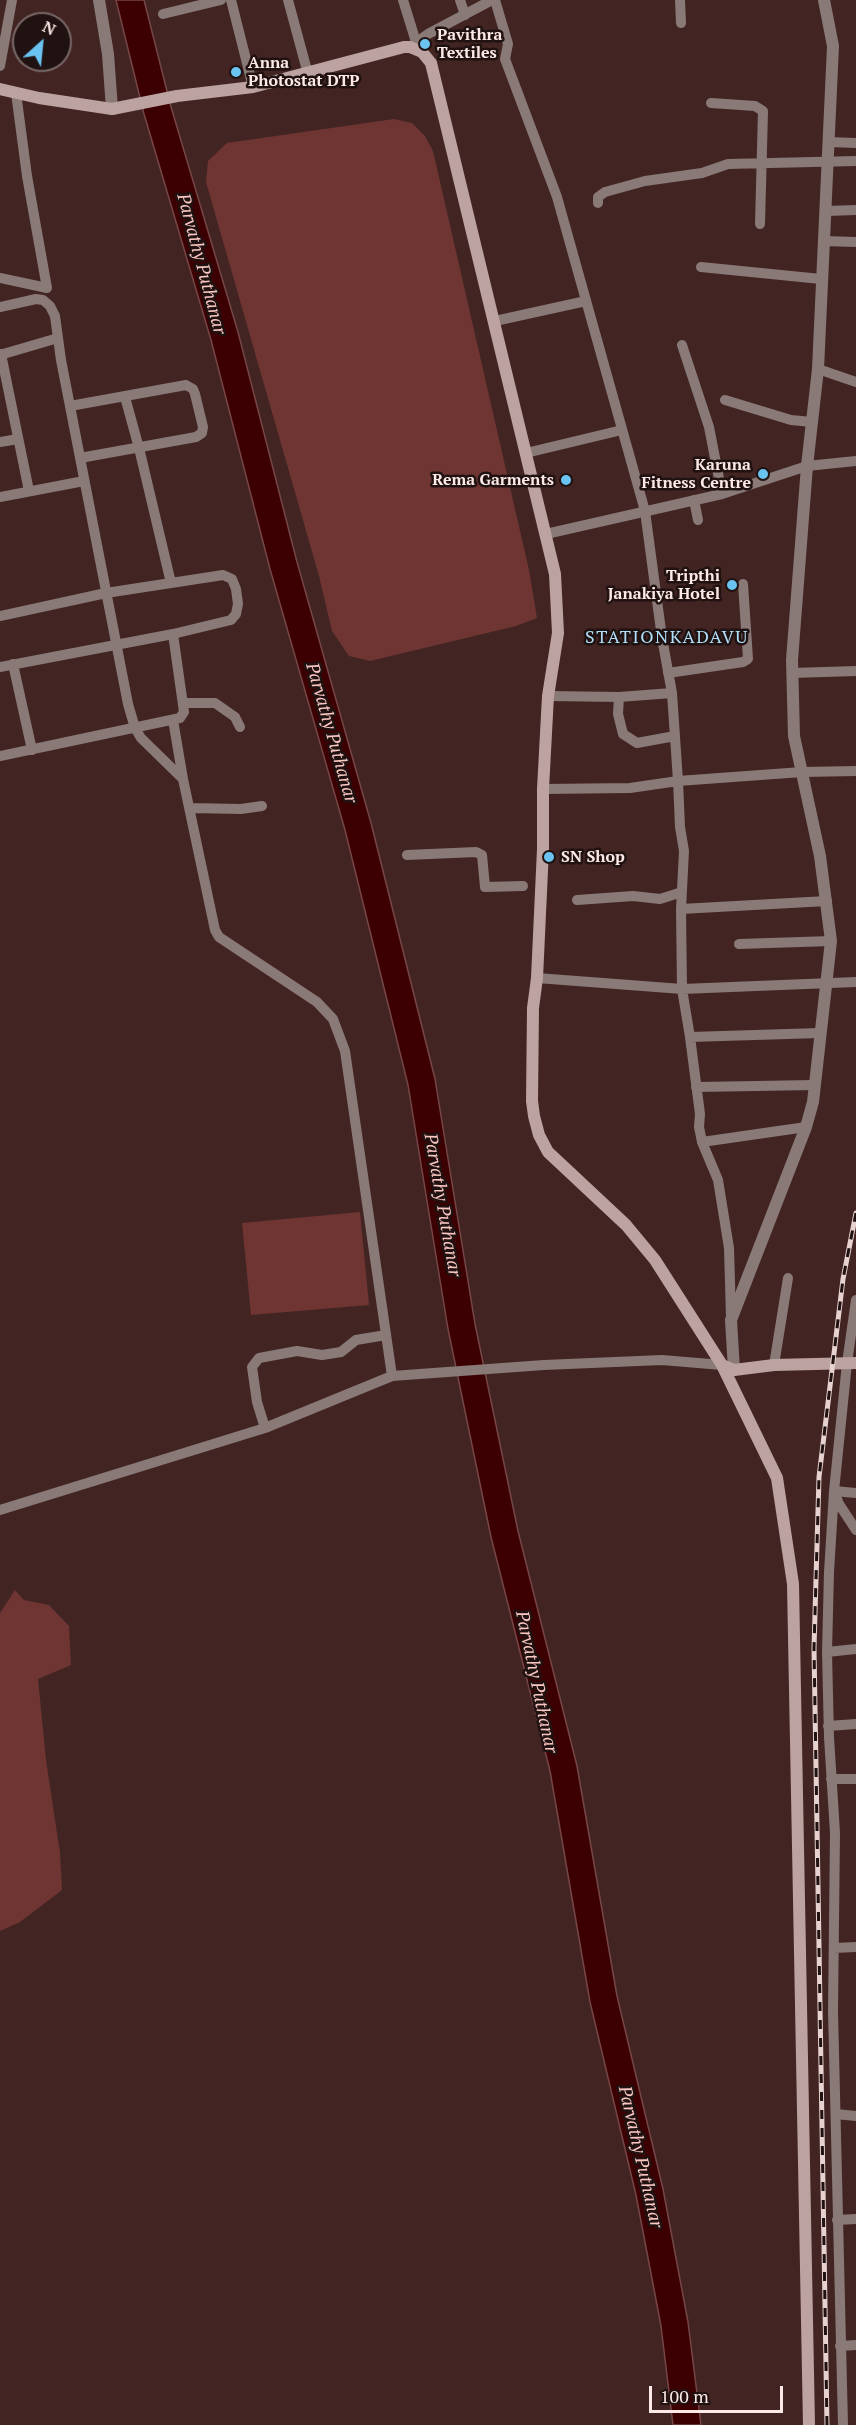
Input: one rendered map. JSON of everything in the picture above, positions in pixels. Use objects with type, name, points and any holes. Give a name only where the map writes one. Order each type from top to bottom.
[{"type":"main road","points":[[0,89],[112,109],[177,96],[253,87],[413,45],[428,57],[435,75],[555,574],[558,633],[548,696],[537,978],[533,1008],[532,1101],[539,1135],[548,1152],[626,1225],[655,1260],[722,1365],[777,1478],[793,1584],[809,2425]]},
{"type":"main road","points":[[722,1365],[734,1370],[774,1365],[851,1363]]},
{"type":"street","points":[[0,66],[12,0]]},
{"type":"street","points":[[99,0],[108,54],[112,109]]},
{"type":"street","points":[[163,15],[221,0]]},
{"type":"street","points":[[231,0],[253,87]]},
{"type":"street","points":[[288,0],[308,74]]},
{"type":"street","points":[[403,0],[413,45],[494,0],[508,44],[505,59],[557,197],[645,511],[672,693],[680,826],[684,850],[681,909],[682,989],[702,1142],[718,1180],[729,1248],[734,1370]]},
{"type":"street","points":[[460,0],[465,15]]},
{"type":"street","points":[[680,0],[681,23]]},
{"type":"street","points":[[731,1320],[806,1127],[813,1102],[831,941],[820,856],[794,736],[792,673],[807,466],[818,369],[826,211],[833,46],[824,0]]},
{"type":"street","points":[[0,278],[47,288],[27,176],[16,93]]},
{"type":"street","points":[[711,103],[755,106],[762,109],[760,224]]},
{"type":"street","points":[[828,142],[856,143]]},
{"type":"street","points":[[598,202],[598,197],[605,192],[645,181],[702,173],[728,164],[856,161]]},
{"type":"street","points":[[826,211],[856,210]]},
{"type":"street","points":[[824,241],[856,242]]},
{"type":"street","points":[[701,267],[821,279]]},
{"type":"street","points":[[0,307],[36,299],[43,300],[49,302],[55,316],[84,481],[135,728],[141,738],[183,779]]},
{"type":"street","points":[[495,321],[586,301]]},
{"type":"street","points":[[29,491],[1,354],[58,338]]},
{"type":"street","points":[[682,345],[709,427],[722,494]]},
{"type":"street","points":[[818,369],[856,382]]},
{"type":"street","points":[[70,406],[186,385],[193,389],[195,394],[203,428],[202,433],[196,437],[80,458]]},
{"type":"street","points":[[125,397],[171,582]]},
{"type":"street","points":[[725,400],[791,420],[812,422]]},
{"type":"street","points":[[526,453],[622,430]]},
{"type":"street","points":[[0,442],[18,439]]},
{"type":"street","points":[[546,534],[722,494],[807,466],[856,461]]},
{"type":"street","points":[[0,497],[84,481]]},
{"type":"street","points":[[694,500],[698,520]]},
{"type":"street","points":[[0,616],[106,593],[171,582],[227,576],[234,583],[237,604],[236,614],[231,620],[173,634],[0,667]]},
{"type":"street","points":[[668,673],[743,662],[748,659],[743,584]]},
{"type":"street","points":[[0,756],[183,716],[173,634]]},
{"type":"street","points":[[13,664],[32,750]]},
{"type":"street","points":[[792,673],[856,671]]},
{"type":"street","points":[[548,696],[619,698],[672,693]]},
{"type":"street","points":[[619,698],[618,714],[623,734],[637,743],[675,736]]},
{"type":"street","points":[[183,703],[215,704],[235,717],[240,727]]},
{"type":"street","points":[[173,720],[183,779],[215,930],[219,938],[317,1002],[333,1019],[345,1051],[392,1376]]},
{"type":"street","points":[[543,789],[630,788],[678,781],[802,772],[856,771]]},
{"type":"street","points":[[190,808],[241,809],[262,806]]},
{"type":"street","points":[[408,855],[476,852],[482,855],[486,887],[523,886]]},
{"type":"street","points":[[577,900],[633,896],[660,898],[682,892]]},
{"type":"street","points":[[681,909],[827,901]]},
{"type":"street","points":[[738,944],[831,941]]},
{"type":"street","points":[[537,978],[682,989],[856,982]]},
{"type":"street","points":[[690,1037],[820,1033]]},
{"type":"street","points":[[696,1087],[815,1085]]},
{"type":"street","points":[[702,1142],[806,1127]]},
{"type":"street","points":[[774,1365],[788,1278]]},
{"type":"street","points":[[843,2425],[833,2011],[835,1833],[828,1726],[827,1652],[834,1491],[851,1363],[856,1300]]},
{"type":"street","points":[[265,1428],[257,1402],[252,1367],[259,1358],[297,1351],[322,1355],[341,1352],[356,1340],[386,1335]]},
{"type":"street","points":[[0,1510],[265,1428],[392,1376],[501,1370],[544,1365],[662,1360],[722,1365]]},
{"type":"street","points":[[834,1491],[856,1493]]},
{"type":"street","points":[[834,1491],[839,1504],[856,1530]]},
{"type":"street","points":[[827,1652],[856,1649]]},
{"type":"street","points":[[828,1726],[856,1724]]},
{"type":"street","points":[[831,1779],[856,1779]]},
{"type":"street","points":[[834,1948],[856,1947]]},
{"type":"street","points":[[836,2114],[856,2116]]},
{"type":"street","points":[[837,2220],[856,2218]]},
{"type":"street","points":[[840,2346],[856,2345]]},
{"type":"shaded area","points":[[394,119],[412,123],[425,136],[433,151],[529,570],[537,618],[516,626],[370,661],[349,656],[332,631],[319,576],[206,182],[208,161],[227,143]]},
{"type":"shaded area","points":[[360,1212],[369,1305],[251,1315],[242,1223]]},
{"type":"shaded area","points":[[15,1590],[24,1600],[49,1605],[69,1626],[71,1665],[38,1679],[46,1760],[60,1853],[62,1890],[20,1922],[0,1931],[0,1613]]},
{"type":"water","name":"Parvathy Puthanar","points":[[116,0],[144,0],[171,107],[238,332],[297,562],[371,823],[435,1079],[475,1324],[518,1531],[577,1766],[617,1996],[663,2189],[688,2322],[701,2425],[673,2425],[661,2326],[636,2195],[590,2002],[550,1771],[491,1537],[448,1329],[408,1085],[345,830],[270,569],[211,340],[144,114]]},
{"type":"railway","points":[[827,2425],[814,1648],[819,1477],[843,1279],[856,1213]]},
{"type":"place","name":"Pavithra Textiles","points":[[425,44]]},
{"type":"place","name":"Anna Photostat DTP","points":[[236,72]]},
{"type":"place","name":"Karuna Fitness Centre","points":[[763,474]]},
{"type":"place","name":"Rema Garments","points":[[566,480]]},
{"type":"place","name":"Tripthi Janakiya Hotel","points":[[732,585]]},
{"type":"place","name":"SN Shop","points":[[549,857]]},
{"type":"district","name":"STATIONKADAVU","points":[[667,638]]}]
